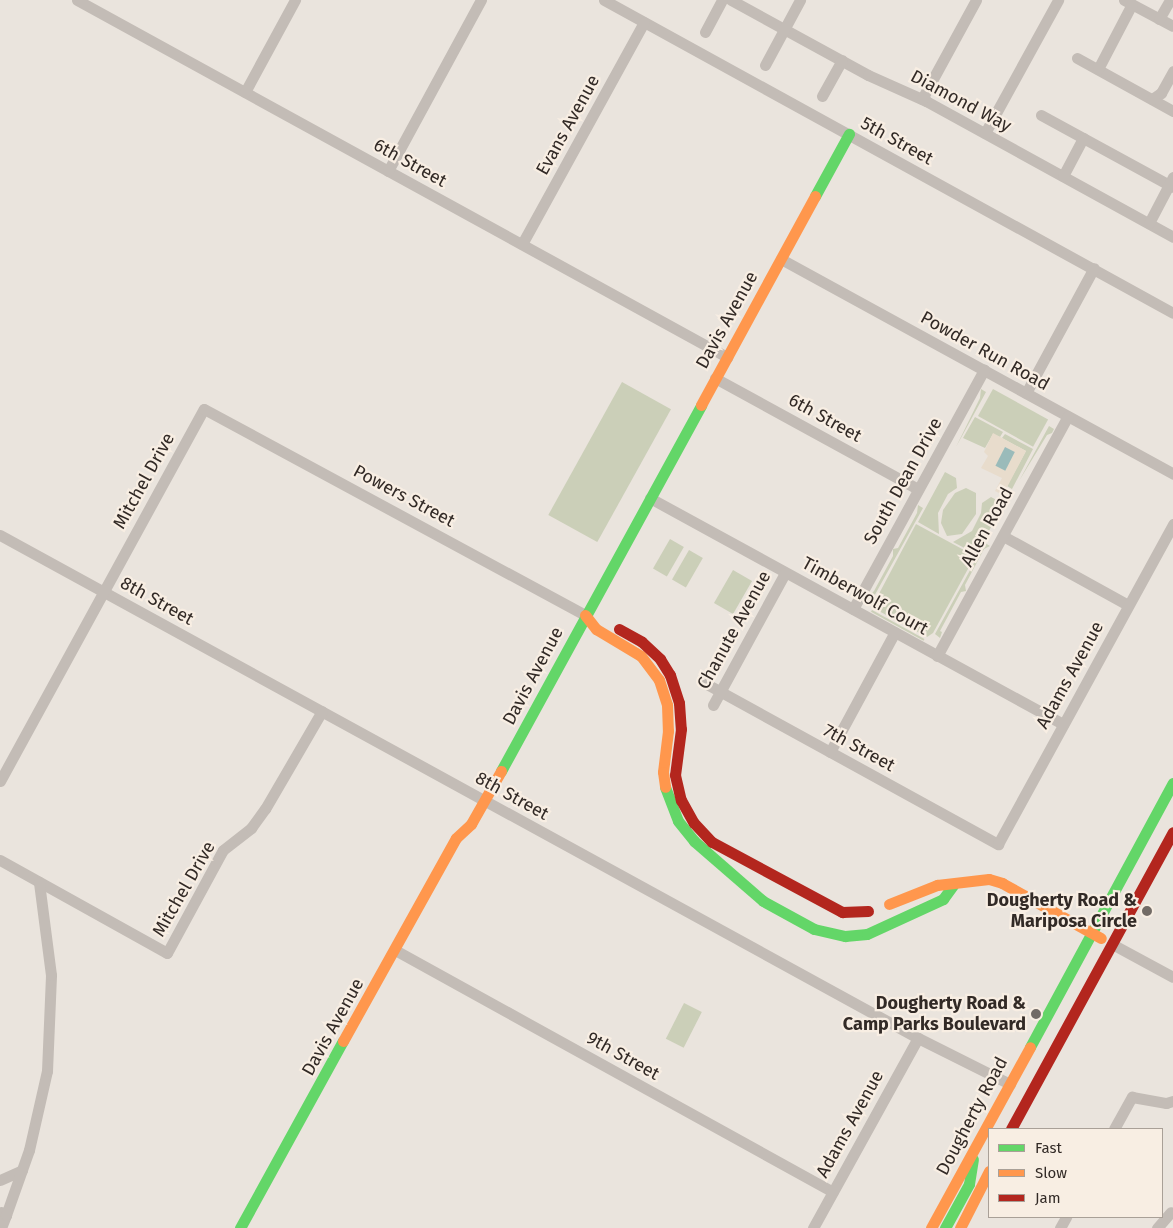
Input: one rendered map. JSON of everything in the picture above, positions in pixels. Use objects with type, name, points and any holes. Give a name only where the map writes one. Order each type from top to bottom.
[{"type":"street","name":"6th Street","points":[[77,0],[727,357]]},
{"type":"street","points":[[245,92],[295,0]]},
{"type":"street","points":[[388,171],[481,0]]},
{"type":"street","name":"5th Street","points":[[604,0],[1173,313]]},
{"type":"street","points":[[705,32],[722,0]]},
{"type":"street","name":"Diamond Way","points":[[731,0],[842,60],[922,99],[1173,237]]},
{"type":"street","points":[[765,65],[800,0]]},
{"type":"street","points":[[922,99],[976,0]]},
{"type":"street","points":[[985,133],[1058,0]]},
{"type":"street","points":[[1160,19],[1170,0]]},
{"type":"street","points":[[1098,69],[1128,2],[1173,26]]},
{"type":"street","name":"Evans Avenue","points":[[522,244],[644,22]]},
{"type":"street","points":[[1076,58],[1173,111]]},
{"type":"street","points":[[822,96],[842,60]]},
{"type":"street","points":[[1152,99],[1161,93],[1173,71]]},
{"type":"street","points":[[1041,115],[1172,183],[1149,223]]},
{"type":"street","name":"Davis Avenue","points":[[240,1228],[456,838],[471,824],[486,801],[585,615],[849,134]]},
{"type":"street","points":[[1063,176],[1083,138]]},
{"type":"street","name":"Powder Run Road","points":[[781,258],[1173,474]]},
{"type":"street","points":[[1026,393],[1094,268]]},
{"type":"street","name":"South Dean Drive","points":[[852,609],[984,370]]},
{"type":"street","name":"6th Street","points":[[715,378],[918,489]]},
{"type":"street","name":"Mitchel Drive","points":[[0,781],[204,409]]},
{"type":"street","name":"Powers Street","points":[[204,409],[585,615]]},
{"type":"street","name":"Allen Road","points":[[937,656],[1068,416]]},
{"type":"street","name":"Timberwolf Court","points":[[650,498],[1063,724]]},
{"type":"street","name":"Adams Avenue","points":[[998,844],[1173,524]]},
{"type":"street","name":"8th Street","points":[[0,535],[918,1038],[1010,1084]]},
{"type":"street","points":[[1003,536],[1128,605]]},
{"type":"street","name":"Chanute Avenue","points":[[713,705],[785,572]]},
{"type":"street","points":[[585,615],[596,629],[641,656],[659,680],[667,705],[664,780],[667,797],[678,821],[694,841],[763,901],[814,929],[845,936],[867,934],[943,899],[953,885]]},
{"type":"street","points":[[585,615],[599,618],[642,642],[660,658],[670,675],[679,702],[681,729],[676,775],[681,800],[694,823],[712,842],[842,912],[868,911]]},
{"type":"street","points":[[830,752],[895,632]]},
{"type":"street","name":"7th Street","points":[[703,682],[998,844]]},
{"type":"street","name":"Mitchel Drive","points":[[0,860],[167,953],[223,850],[252,828],[322,711]]},
{"type":"street","name":"Dougherty Road","points":[[931,1228],[1173,783]]},
{"type":"street","points":[[1012,1128],[1173,832]]},
{"type":"street","points":[[889,904],[937,885],[953,885],[989,880],[1002,883],[1173,977]]},
{"type":"street","points":[[1,1228],[3,1213],[22,1170],[39,1112],[49,1034],[50,975],[46,916],[39,882]]},
{"type":"street","name":"9th Street","points":[[395,950],[834,1192]]},
{"type":"street","name":"Adams Avenue","points":[[813,1228],[918,1038]]},
{"type":"street","points":[[1115,1128],[1132,1097],[1166,1103],[1173,1101]]},
{"type":"street","points":[[945,1228],[969,1184],[973,1151]]},
{"type":"street","points":[[0,1180],[22,1170]]},
{"type":"street","points":[[960,1228],[988,1173]]},
{"type":"street","points":[[1157,1228],[1169,1211]]},
{"type":"green space","points":[[622,382],[671,409],[597,542],[548,515]]},
{"type":"green space","points":[[981,389],[986,392],[956,447],[980,398]]},
{"type":"green space","points":[[993,389],[1048,420],[1033,447],[978,416]]},
{"type":"green space","points":[[975,417],[1003,432],[1000,437],[993,434],[985,448],[963,438]]},
{"type":"green space","points":[[1049,426],[1054,429],[1052,433],[1047,435],[1019,481]]},
{"type":"green space","points":[[1005,434],[1033,449],[1012,489],[1007,486],[1026,451],[1002,438]]},
{"type":"green space","points":[[945,472],[956,478],[957,488],[948,494],[938,513],[939,534],[918,522]]},
{"type":"green space","points":[[966,488],[976,493],[976,514],[962,534],[947,536],[941,523],[943,510],[955,493]]},
{"type":"green space","points":[[991,497],[1004,504],[976,554],[953,542],[972,531],[981,513],[982,503]]},
{"type":"green space","points":[[918,505],[923,508],[872,600],[867,598],[874,591],[893,556],[893,549],[898,548],[917,513]]},
{"type":"green space","points":[[916,524],[975,556],[933,633],[927,637],[877,610],[873,605]]},
{"type":"green space","points":[[670,539],[684,547],[667,576],[653,568]]},
{"type":"green space","points":[[985,543],[990,546],[984,549],[965,585],[966,591],[961,592],[940,631],[942,632],[940,638],[935,634]]},
{"type":"green space","points":[[689,550],[703,558],[686,587],[672,579]]},
{"type":"green space","points":[[733,570],[752,581],[733,614],[714,603]]},
{"type":"green space","points":[[872,610],[924,639],[924,641],[871,612]]},
{"type":"green space","points":[[684,1003],[702,1012],[684,1048],[666,1039]]},
{"type":"shaded area","points":[[993,433],[1026,451],[1003,495],[995,491],[1002,478],[981,468],[988,456],[984,452]]},
{"type":"water","points":[[1005,447],[1015,452],[1005,471],[995,466]]},
{"type":"traffic: fast","points":[[815,196],[849,134]]},
{"type":"traffic: fast","points":[[501,771],[701,405]]},
{"type":"traffic: fast","points":[[1030,1047],[1173,783]]},
{"type":"traffic: fast","points":[[665,787],[678,821],[694,841],[763,901],[814,929],[845,936],[867,934],[943,899],[953,885]]},
{"type":"traffic: fast","points":[[240,1228],[343,1041]]},
{"type":"traffic: fast","points":[[945,1228],[969,1184],[973,1159]]},
{"type":"traffic: slow","points":[[701,405],[815,196]]},
{"type":"traffic: slow","points":[[585,615],[596,629],[641,656],[659,680],[667,705],[668,731],[663,772],[665,787]]},
{"type":"traffic: slow","points":[[343,1041],[456,838],[471,824],[501,771]]},
{"type":"traffic: slow","points":[[889,904],[937,885],[989,879],[1002,883],[1101,938]]},
{"type":"traffic: slow","points":[[931,1228],[1030,1047]]},
{"type":"traffic: slow","points":[[960,1228],[988,1173]]},
{"type":"traffic: jam","points":[[619,629],[642,642],[660,659],[670,675],[679,703],[681,729],[675,775],[681,800],[694,823],[712,842],[842,912],[868,911]]},
{"type":"traffic: jam","points":[[1012,1128],[1173,832]]},
{"type":"place","name":"Dougherty Road & Mariposa Circle","points":[[1147,911]]},
{"type":"place","name":"Dougherty Road & Camp Parks Boulevard","points":[[1036,1014]]}]
